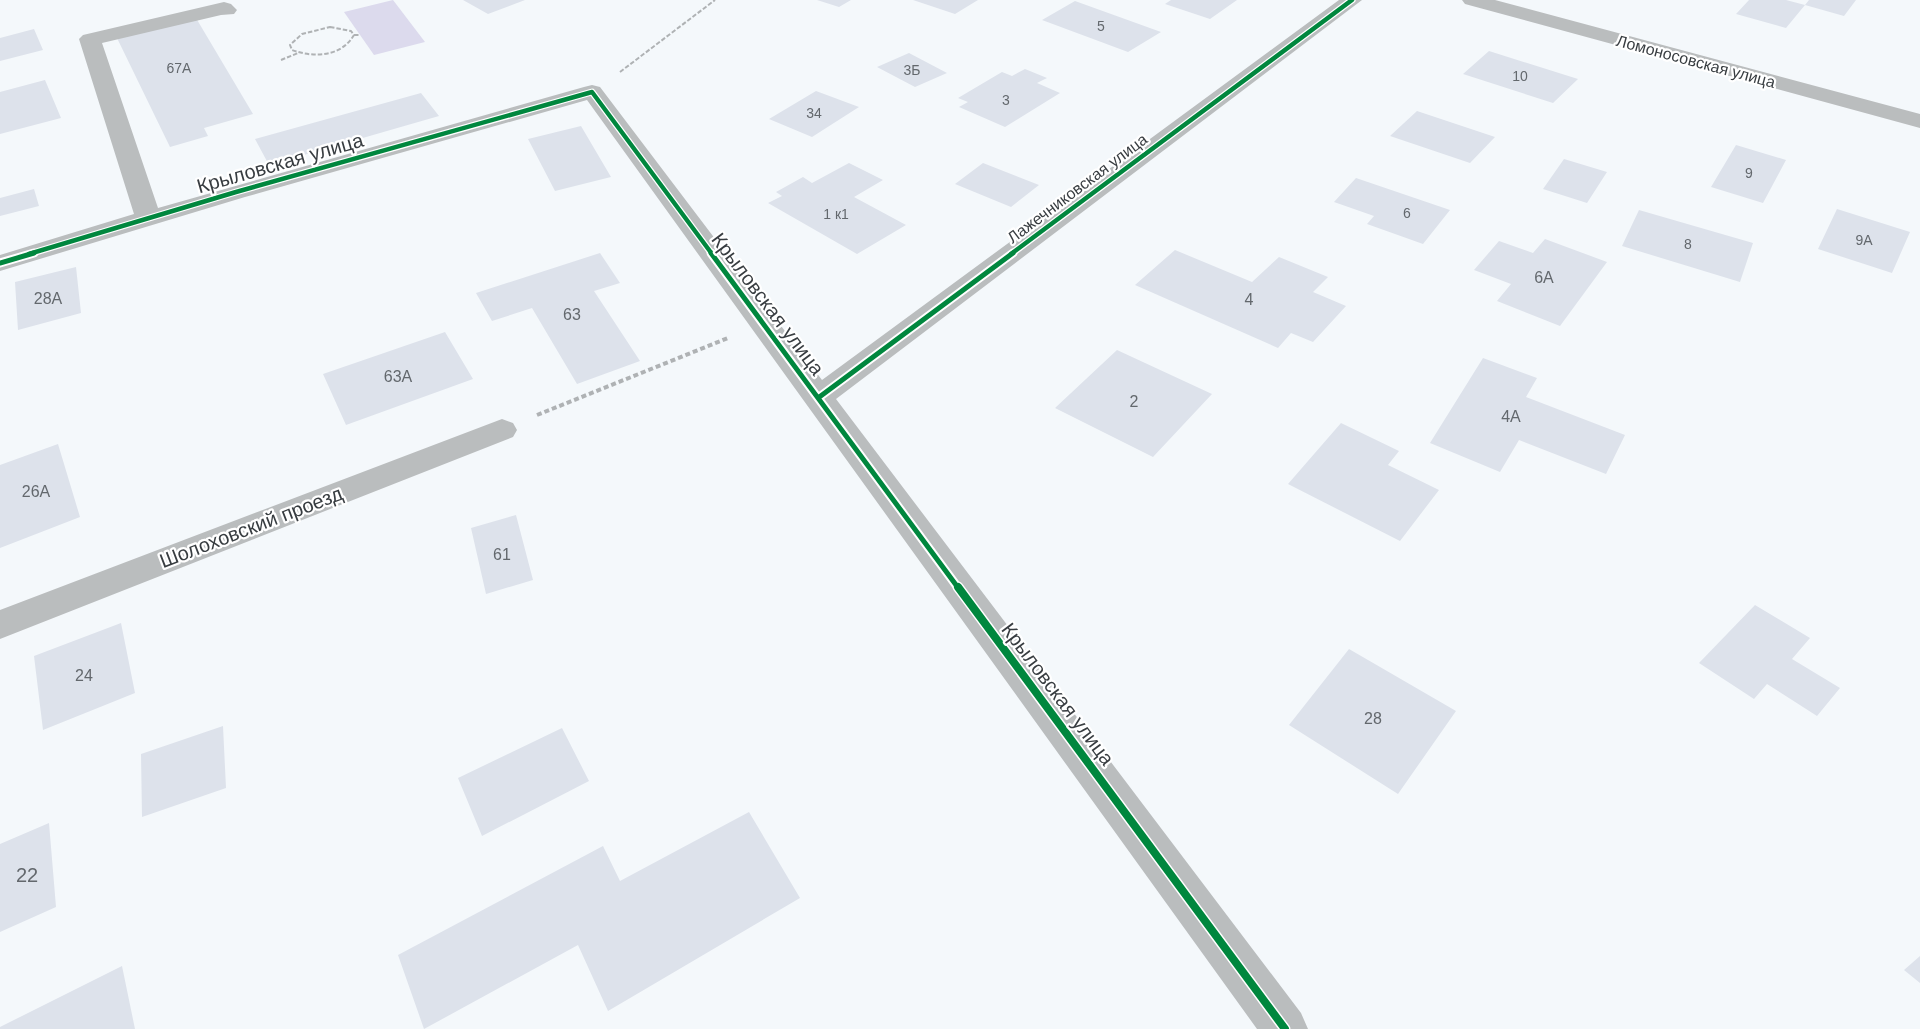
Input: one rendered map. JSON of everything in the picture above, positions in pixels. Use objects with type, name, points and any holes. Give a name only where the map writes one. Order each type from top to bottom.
[{"type":"street","name":"Лажечниковская улица","points":[[818,398],[1352,0]]},
{"type":"street","name":"Ломоносовская улица","points":[[1472,0],[1920,121]]},
{"type":"street","points":[[148,217],[90,39],[224,8],[227,10]]},
{"type":"street","name":"Крыловская улица","points":[[0,263],[148,217],[232,186],[592,92],[1285,1029]]},
{"type":"street","name":"Шолоховский проезд","points":[[0,625],[502,430]]},
{"type":"path","points":[[592,92],[715,0]]},
{"type":"path","points":[[298,53],[290,45],[293,39],[308,31],[337,27],[351,31],[354,35],[360,35]]},
{"type":"path","points":[[281,60],[298,53],[315,54],[337,50],[351,41],[354,35]]},
{"type":"path","points":[[502,430],[762,324]]},
{"type":"shaded area","points":[[393,0],[425,42],[374,55],[344,12]]},
{"type":"building","points":[[463,0],[525,0],[488,14]]},
{"type":"building","points":[[817,0],[851,0],[839,7]]},
{"type":"building","points":[[913,0],[978,0],[955,14]]},
{"type":"building","points":[[1171,0],[1237,0],[1210,19],[1165,4]]},
{"type":"building","points":[[1749,0],[1786,0],[1805,5],[1786,28],[1736,14]]},
{"type":"building","points":[[1809,0],[1856,0],[1844,16],[1805,5]]},
{"type":"building","points":[[1075,1],[1161,32],[1128,52],[1042,20]]},
{"type":"building","points":[[196,18],[253,114],[204,128],[208,136],[170,147],[117,38]]},
{"type":"building","points":[[34,29],[43,50],[0,61],[0,38]]},
{"type":"building","points":[[1489,51],[1578,79],[1553,103],[1463,74]]},
{"type":"building","points":[[909,53],[947,73],[915,87],[877,67]]},
{"type":"building","points":[[1025,69],[1047,78],[1037,83],[1060,93],[1005,127],[959,107],[968,102],[958,98],[1002,72],[1012,76]]},
{"type":"building","points":[[45,80],[61,118],[0,134],[0,92]]},
{"type":"building","points":[[816,91],[859,107],[812,137],[769,119]]},
{"type":"building","points":[[421,93],[439,116],[269,165],[255,139]]},
{"type":"building","points":[[1417,111],[1495,137],[1470,163],[1390,136]]},
{"type":"building","points":[[581,126],[611,177],[555,191],[528,139]]},
{"type":"building","points":[[1736,145],[1786,160],[1763,203],[1711,187]]},
{"type":"building","points":[[1564,159],[1607,172],[1587,203],[1543,189]]},
{"type":"building","points":[[849,163],[883,180],[854,197],[906,225],[857,254],[768,203],[782,196],[776,192],[803,177],[812,183]]},
{"type":"building","points":[[983,163],[1039,185],[1011,207],[955,184]]},
{"type":"building","points":[[1356,178],[1450,210],[1423,244],[1367,224],[1374,216],[1334,202]]},
{"type":"building","points":[[34,189],[39,206],[0,216],[0,198]]},
{"type":"building","points":[[1837,209],[1910,232],[1892,273],[1818,249]]},
{"type":"building","points":[[1639,210],[1753,243],[1740,282],[1622,246]]},
{"type":"building","points":[[1545,239],[1607,262],[1560,326],[1497,301],[1511,284],[1474,270],[1499,241],[1533,253]]},
{"type":"building","points":[[1175,250],[1252,282],[1279,257],[1328,277],[1313,292],[1346,306],[1313,342],[1291,333],[1278,348],[1135,285]]},
{"type":"building","points":[[600,253],[620,283],[594,291],[640,361],[577,384],[532,308],[492,321],[476,293]]},
{"type":"building","points":[[76,267],[81,313],[18,330],[15,282]]},
{"type":"building","points":[[445,332],[473,379],[346,425],[323,374]]},
{"type":"building","points":[[1117,350],[1212,394],[1153,457],[1055,408]]},
{"type":"building","points":[[1483,358],[1537,378],[1526,397],[1625,435],[1606,474],[1519,440],[1500,472],[1430,443]]},
{"type":"building","points":[[1341,423],[1399,451],[1388,465],[1439,490],[1400,541],[1288,484]]},
{"type":"building","points":[[58,444],[80,517],[0,548],[0,465]]},
{"type":"building","points":[[516,515],[533,580],[486,594],[471,528]]},
{"type":"building","points":[[1755,605],[1810,638],[1792,659],[1840,688],[1817,716],[1767,684],[1754,699],[1699,663]]},
{"type":"building","points":[[121,623],[135,693],[43,730],[34,656]]},
{"type":"building","points":[[1349,649],[1456,711],[1398,794],[1289,725]]},
{"type":"building","points":[[223,726],[226,788],[142,817],[141,754]]},
{"type":"building","points":[[562,728],[589,781],[482,836],[458,778]]},
{"type":"building","points":[[749,812],[800,898],[608,1011],[578,945],[424,1029],[398,955],[603,846],[620,881]]},
{"type":"building","points":[[49,823],[56,907],[0,932],[0,844]]},
{"type":"building","points":[[1920,956],[1920,983],[1904,970]]},
{"type":"building","points":[[122,966],[135,1029],[0,1029],[0,1027]]},
{"type":"cycle path","points":[[818,398],[1352,0]]},
{"type":"cycle path","points":[[0,263],[236,192],[592,92],[1285,1029]]}]
